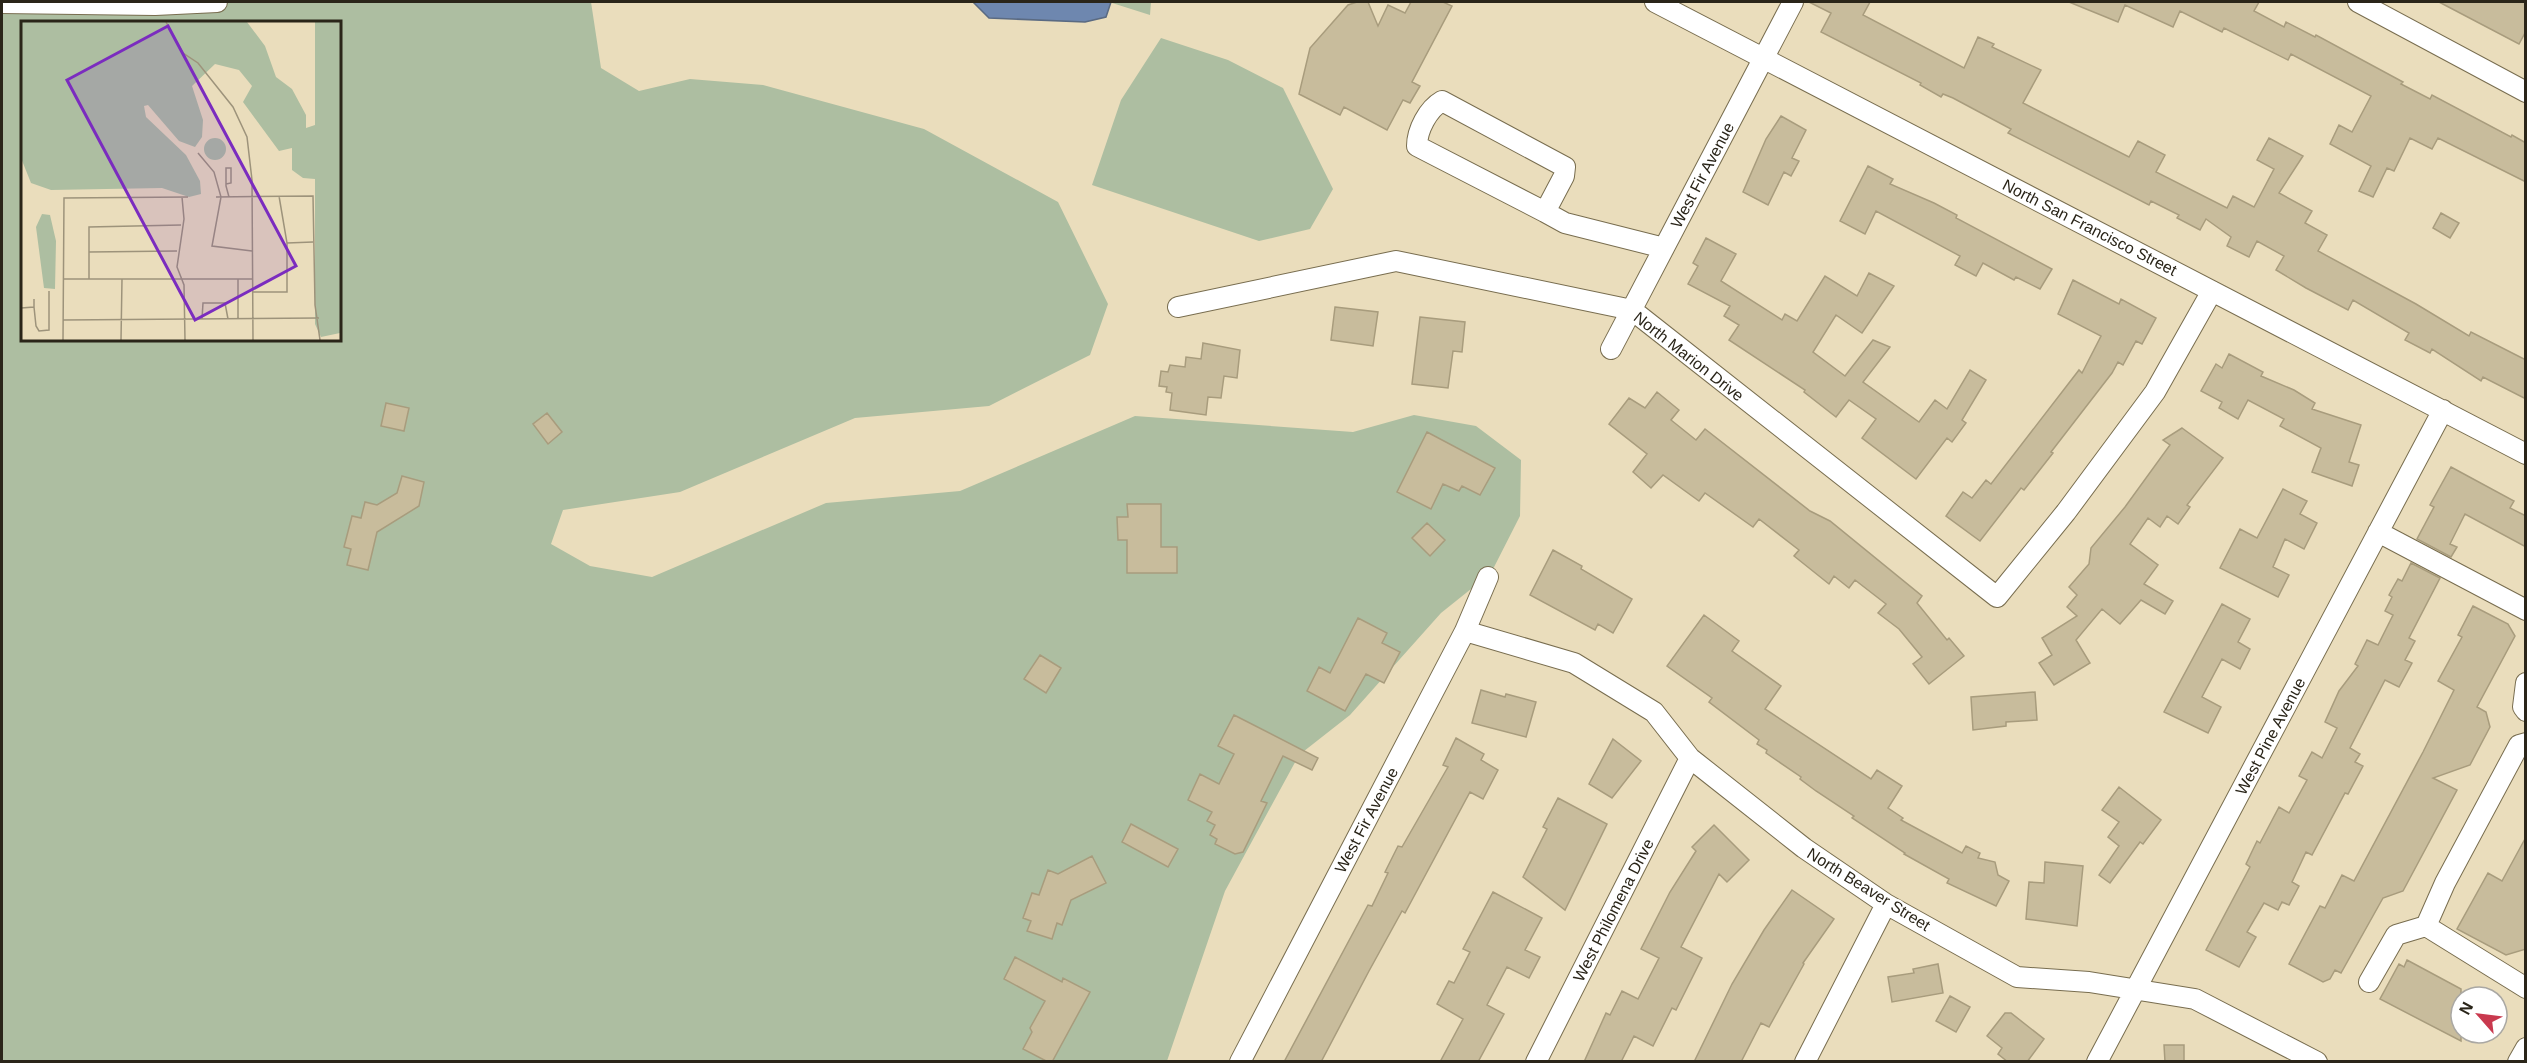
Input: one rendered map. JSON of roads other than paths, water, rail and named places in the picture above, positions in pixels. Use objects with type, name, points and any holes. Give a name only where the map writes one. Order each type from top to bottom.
[{"type":"street","points":[[2,3],[155,5],[217,2]]},
{"type":"street","name":"North San Francisco Street","points":[[1655,2],[2526,454]]},
{"type":"street","name":"West Fir Avenue","points":[[1611,349],[1793,2]]},
{"type":"street","points":[[2358,2],[2526,92]]},
{"type":"street","points":[[1545,212],[1564,176],[1565,167],[1442,101],[1434,105],[1417,135],[1417,146],[1565,223],[1664,248]]},
{"type":"street","name":"North Marion Drive","points":[[1178,307],[1396,261],[1632,310],[1997,597],[2066,512],[2155,392],[2212,291]]},
{"type":"street","name":"West Pine Avenue","points":[[2097,1062],[2443,410]]},
{"type":"street","points":[[2378,532],[2526,609]]},
{"type":"street","name":"West Fir Avenue","points":[[1240,1062],[1465,631],[1488,577]]},
{"type":"street","name":"North Beaver Street","points":[[1465,631],[1574,663],[1654,712],[1690,758],[1804,848],[1886,904],[2017,977],[2089,982],[2195,999],[2317,1062]]},
{"type":"street","points":[[2526,683],[2523,707],[2526,711]]},
{"type":"street","points":[[2426,926],[2445,883],[2519,745],[2526,743]]},
{"type":"street","name":"West Philomena Drive","points":[[1536,1062],[1690,758]]},
{"type":"street","points":[[1805,1062],[1886,904]]},
{"type":"street","points":[[2369,982],[2396,935],[2426,926],[2526,988]]},
{"type":"street","points":[[2518,1062],[2526,1048]]},
{"type":"water","points":[[973,2],[1111,2],[1106,17],[1085,22],[989,18]]}]
